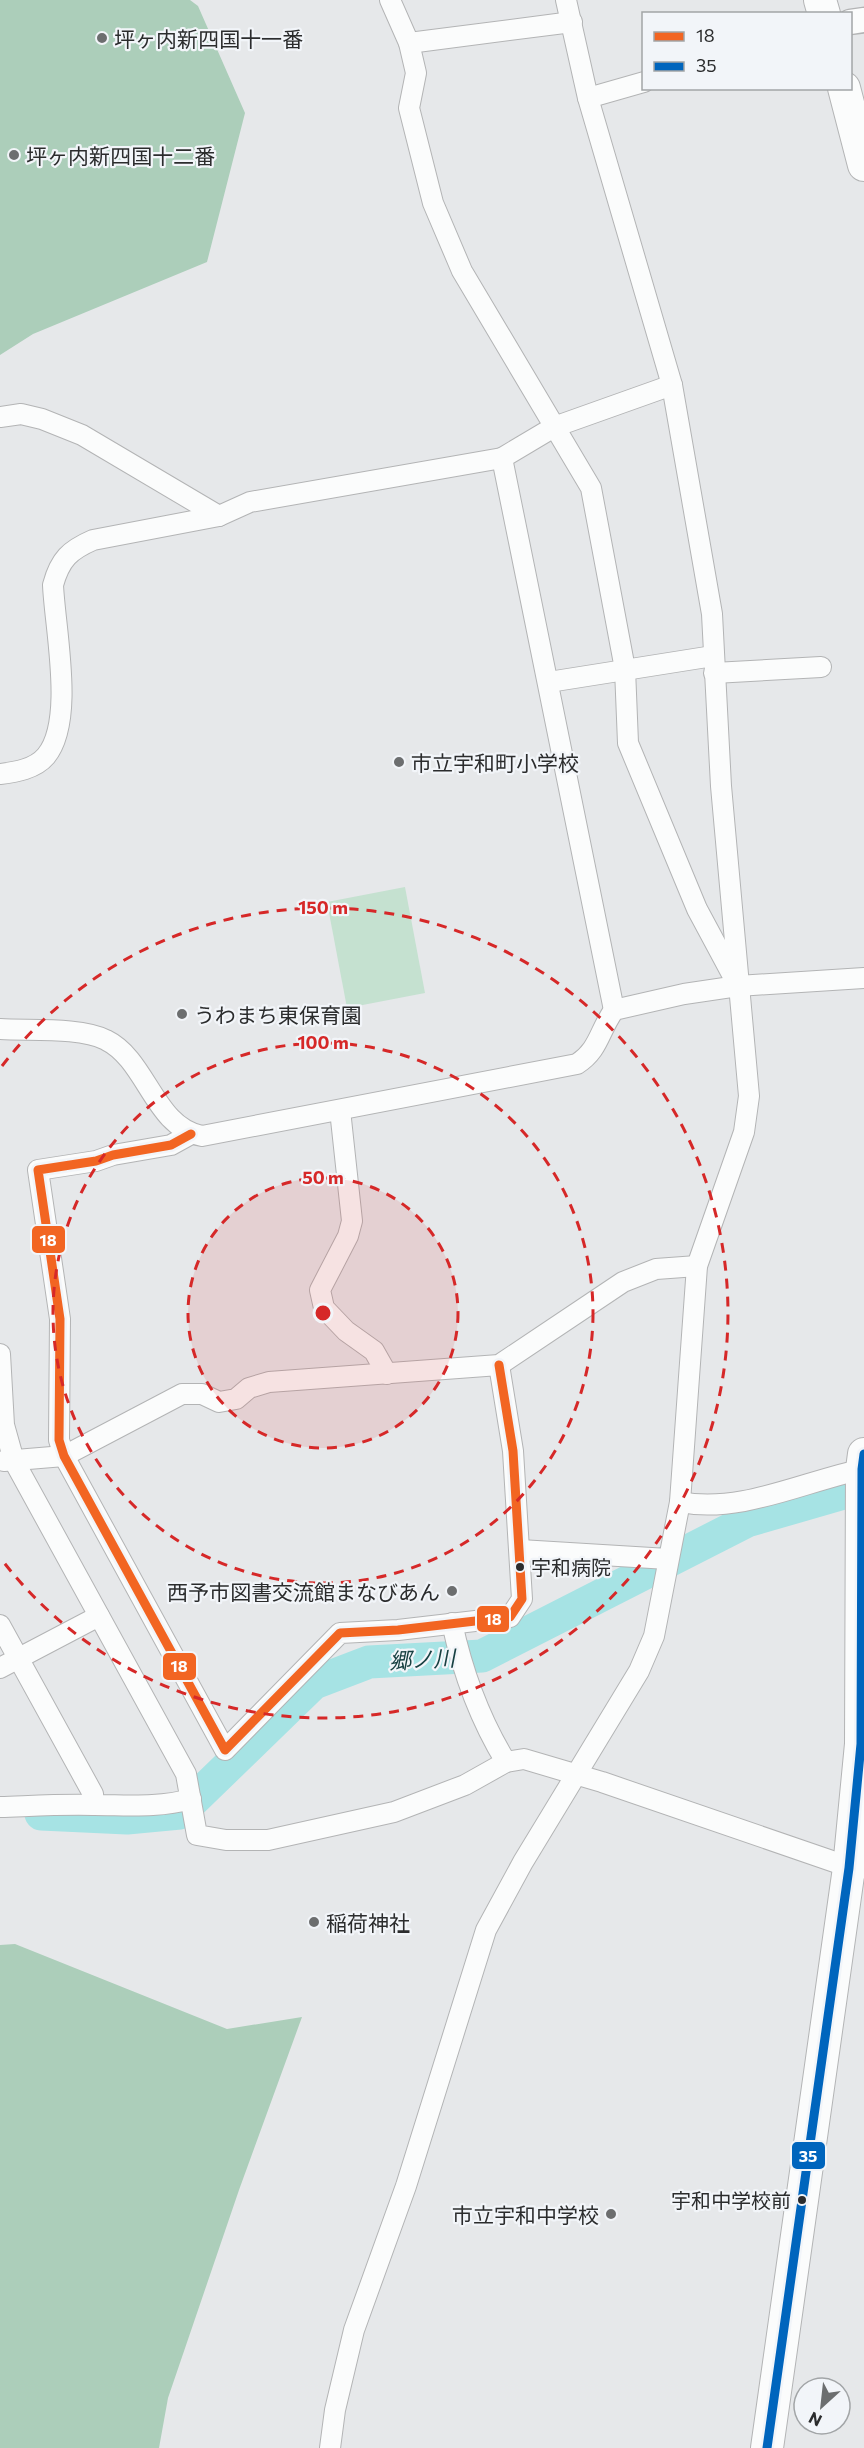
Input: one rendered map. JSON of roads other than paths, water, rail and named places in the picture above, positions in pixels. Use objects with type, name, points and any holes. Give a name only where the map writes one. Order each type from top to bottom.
[{"type":"highway","points":[[845,90],[864,165]]},
{"type":"highway","points":[[767,2448],[857,1870],[861,1744],[863,1464]]},
{"type":"street","points":[[390,0],[409,43],[416,73],[409,108],[433,203],[462,271],[591,488],[625,669],[628,743],[697,909],[738,986]]},
{"type":"street","points":[[330,2448],[335,2410],[354,2330],[409,2176],[464,1991],[486,1930],[523,1862],[639,1671],[654,1635],[680,1502],[697,1266],[744,1132],[749,1096],[738,986],[712,614],[672,385],[588,98],[566,0]]},
{"type":"street","points":[[409,43],[572,22]]},
{"type":"street","points":[[588,98],[642,83]]},
{"type":"street","points":[[0,774],[21,772],[45,757],[57,736],[63,715],[53,585],[57,569],[65,555],[93,540],[219,516],[250,502],[502,458],[554,427],[672,385]]},
{"type":"street","points":[[0,417],[21,414],[82,435],[219,516]]},
{"type":"street","points":[[502,458],[614,1010]]},
{"type":"street","points":[[549,681],[625,669],[714,665],[821,667]]},
{"type":"street","points":[[0,1029],[90,1034],[106,1040],[124,1052],[173,1120],[191,1134],[202,1136],[577,1064],[591,1055],[604,1024],[614,1010],[684,994],[738,986],[864,978]]},
{"type":"street","points":[[340,1110],[352,1221],[348,1236],[320,1290],[324,1308],[346,1331],[374,1352],[387,1374]]},
{"type":"street","points":[[191,1134],[171,1145],[113,1155],[96,1161],[38,1170],[60,1319],[58,1440],[64,1456],[225,1750],[340,1634],[510,1617],[522,1599],[520,1550],[513,1451],[498,1365]]},
{"type":"street","points":[[7,1461],[64,1456],[182,1394],[202,1394],[219,1402],[236,1399],[249,1388],[270,1382],[498,1365],[623,1282],[656,1269],[697,1266]]},
{"type":"street","points":[[0,1354],[7,1461],[99,1616],[186,1774],[197,1835],[226,1840],[268,1840],[394,1812],[465,1785],[506,1762],[524,1759],[857,1870]]},
{"type":"street","points":[[680,1502],[696,1505],[733,1502],[863,1464]]},
{"type":"street","points":[[520,1550],[668,1558]]},
{"type":"street","points":[[0,1668],[99,1616]]},
{"type":"street","points":[[452,1623],[461,1666],[473,1698],[488,1733],[506,1762]]},
{"type":"street","points":[[0,1624],[93,1794],[94,1805]]},
{"type":"street","points":[[0,1807],[94,1805],[132,1808],[171,1804],[191,1799]]},
{"type":"waterway","name":"郷ノ川","points":[[41,1814],[127,1818],[180,1813],[314,1683],[369,1662],[482,1656],[747,1521],[864,1487]]},
{"type":"place","name":"坪ヶ内新四国十一番","points":[[102,38]]},
{"type":"place","name":"坪ヶ内新四国十二番","points":[[14,155]]},
{"type":"place","name":"市立宇和町小学校","points":[[399,762]]},
{"type":"place","name":"うわまち東保育園","points":[[182,1014]]},
{"type":"place","name":"宇和病院","points":[[520,1567]]},
{"type":"place","name":"西予市図書交流館まなびあん","points":[[452,1591]]},
{"type":"place","name":"稲荷神社","points":[[314,1922]]},
{"type":"place","name":"宇和中学校前","points":[[802,2200]]},
{"type":"place","name":"市立宇和中学校","points":[[611,2214]]}]
